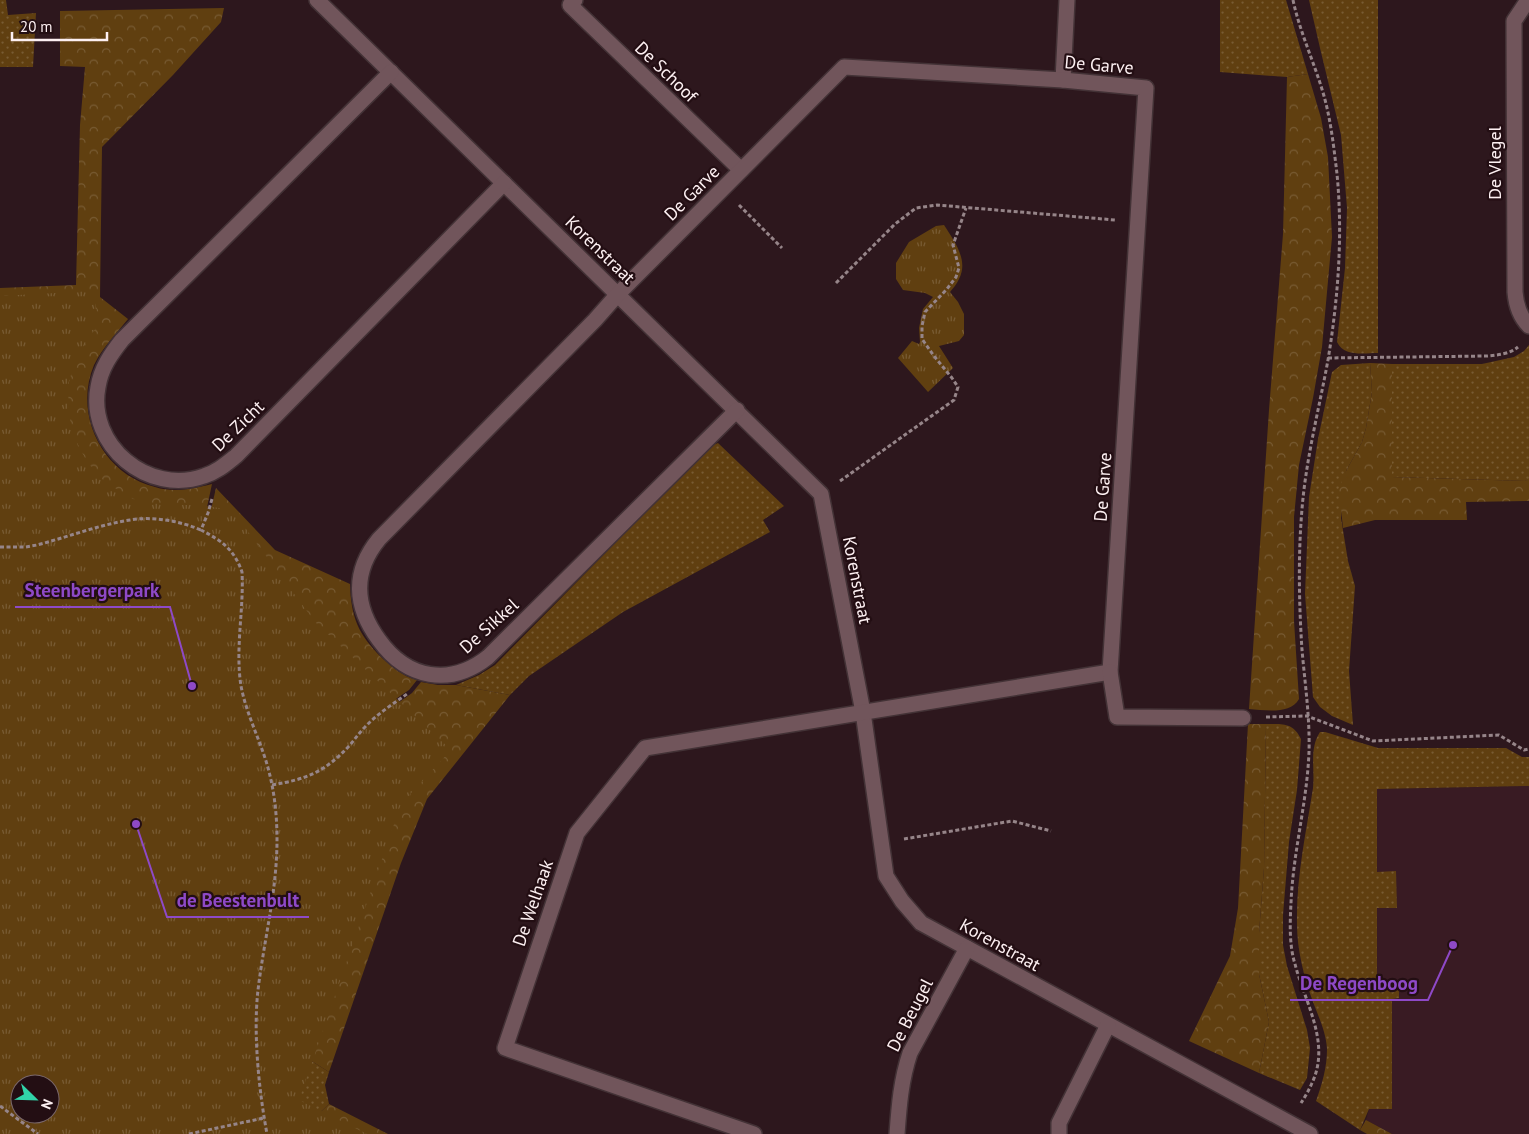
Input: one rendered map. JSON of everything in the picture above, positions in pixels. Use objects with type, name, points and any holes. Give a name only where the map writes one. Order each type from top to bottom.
[{"type":"street","name":"Korenstraat","points":[[317,0],[821,494],[862,712],[886,876],[902,901],[921,923],[1310,1134]]},
{"type":"street","name":"De Schoof","points":[[575,0],[570,5],[741,170]]},
{"type":"street","points":[[1063,80],[1067,0]]},
{"type":"street","name":"De Vlegel","points":[[1528,0],[1514,22],[1514,50],[1515,292],[1520,313],[1524,322],[1529,326]]},
{"type":"street","name":"De Garve","points":[[618,294],[844,67],[1063,80],[1146,88],[1110,672],[1117,717],[1243,718]]},
{"type":"street","name":"De Zicht","points":[[391,72],[122,340],[111,354],[102,370],[98,387],[97,405],[100,423],[107,439],[117,454],[130,466],[148,475],[166,480],[185,481],[204,476],[221,468],[236,456],[504,183]]},
{"type":"street","name":"De Sikkel","points":[[618,294],[595,320],[371,549],[361,573],[360,599],[364,616],[371,629],[389,652],[405,664],[423,673],[451,675],[477,666],[737,410]]},
{"type":"street","points":[[862,712],[1110,672]]},
{"type":"street","name":"De Welhaak","points":[[754,1134],[505,1048],[577,834],[645,748],[862,712]]},
{"type":"street","name":"De Beugel","points":[[897,1134],[899,1095],[910,1053],[967,948]]},
{"type":"street","points":[[1059,1134],[1059,1123],[1108,1025]]},
{"type":"path","points":[[1290,1123],[1312,1084],[1320,1052],[1316,1030],[1294,961],[1290,929],[1293,868],[1307,789],[1309,749],[1300,603],[1302,510],[1307,468],[1328,358],[1340,251],[1337,175],[1325,98],[1302,34],[1293,0]]},
{"type":"path","points":[[722,189],[782,248]]},
{"type":"path","points":[[836,283],[895,224],[916,208],[937,205],[1138,222]]},
{"type":"path","points":[[821,494],[954,400],[958,387],[922,339],[922,326],[925,312],[956,277],[959,268],[953,245],[966,208]]},
{"type":"path","points":[[1328,358],[1488,356],[1515,350],[1522,342]]},
{"type":"path","points":[[202,530],[213,493],[215,471]]},
{"type":"path","points":[[0,547],[37,545],[106,525],[131,520],[177,522],[202,530],[220,541],[232,551],[238,561],[242,572],[239,642],[240,680],[246,704],[266,762],[276,805],[277,840],[275,874],[258,992],[256,1039],[267,1134]]},
{"type":"path","points":[[272,785],[298,780],[317,772],[334,760],[365,726],[410,691],[418,683],[423,673]]},
{"type":"path","points":[[1243,718],[1307,716],[1373,741],[1499,735],[1524,750],[1529,749]]},
{"type":"path","points":[[881,842],[1012,821],[1051,831]]},
{"type":"path","points":[[0,1106],[38,1134]]},
{"type":"path","points":[[189,1134],[264,1118]]},
{"type":"shaded area","points":[[1529,786],[1529,1134],[1392,1134],[1366,1120],[1369,1109],[1392,1109],[1392,998],[1399,998],[1377,982],[1377,908],[1397,907],[1377,872],[1377,789]]},
{"type":"green space","points":[[0,0],[6,0],[8,15],[36,13],[33,67],[0,67]]},
{"type":"green space","points":[[1220,0],[1286,0],[1308,74],[1287,77],[1220,72]]},
{"type":"green space","points":[[1309,0],[1378,0],[1378,353],[1349,352],[1340,347],[1337,342],[1345,268],[1347,208],[1341,135]]},
{"type":"green space","points":[[224,8],[221,22],[173,75],[102,147],[100,297],[128,319],[105,347],[94,365],[88,384],[87,403],[90,422],[97,440],[107,456],[121,469],[137,480],[162,489],[183,490],[212,484],[206,512],[0,537],[0,288],[76,285],[80,125],[85,67],[60,66],[60,11]]},
{"type":"green space","points":[[1308,74],[1321,118],[1328,157],[1332,237],[1322,347],[1299,465],[1294,517],[1294,621],[1299,699],[1295,704],[1283,709],[1249,709],[1283,234],[1287,77]]},
{"type":"green space","points":[[944,225],[956,244],[961,258],[962,272],[950,292],[964,314],[964,335],[959,341],[939,346],[953,368],[928,392],[898,358],[912,341],[919,344],[919,328],[923,309],[933,297],[925,293],[903,290],[896,279],[896,263],[909,242],[936,226]]},
{"type":"green space","points":[[93,291],[99,323],[75,360],[69,382],[68,409],[73,435],[87,462],[105,482],[133,499],[165,505],[200,505],[232,510],[315,622],[451,750],[401,804],[299,1100],[367,1134],[0,1134],[0,296]]},
{"type":"green space","points":[[1529,345],[1529,481],[1392,477],[1392,364],[1482,364],[1514,357],[1524,351]]},
{"type":"green space","points":[[1370,363],[1372,392],[1366,428],[1362,442],[1346,471],[1341,518],[1348,561],[1355,586],[1349,671],[1353,725],[1332,716],[1320,707],[1313,697],[1305,594],[1309,497],[1318,439],[1332,372],[1341,365]]},
{"type":"green space","points":[[1370,363],[1392,364],[1392,477],[1529,481],[1529,501],[1466,502],[1467,520],[1375,520],[1343,528],[1339,489],[1346,471],[1362,442],[1366,428],[1372,392]]},
{"type":"green space","points":[[718,443],[784,506],[763,520],[770,532],[623,612],[529,676],[510,695],[456,685],[479,675],[495,665],[711,446]]},
{"type":"green space","points":[[216,488],[275,550],[350,584],[354,616],[361,632],[373,649],[389,664],[402,674],[417,680],[409,690],[381,709],[210,514]]},
{"type":"green space","points":[[421,682],[438,685],[456,685],[510,695],[427,799],[401,863],[329,1072],[302,1055],[384,713],[412,693]]},
{"type":"green space","points":[[1248,724],[1266,724],[1264,868],[1259,933],[1259,974],[1269,1022],[1259,1073],[1189,1041],[1230,956],[1238,908]]},
{"type":"green space","points":[[1266,724],[1282,724],[1291,727],[1298,733],[1301,739],[1283,915],[1283,945],[1287,966],[1307,1030],[1310,1048],[1307,1078],[1300,1090],[1259,1073],[1269,1022],[1259,974],[1259,933],[1264,868]]},
{"type":"green space","points":[[1320,732],[1378,748],[1506,748],[1522,757],[1529,757],[1529,786],[1377,789],[1377,872],[1396,871],[1397,908],[1377,908],[1377,982],[1399,982],[1399,998],[1392,999],[1392,1109],[1369,1109],[1360,1130],[1316,1101],[1325,1069],[1327,1049],[1322,1025],[1307,983],[1298,944],[1297,907],[1300,873],[1313,788],[1313,752]]},
{"type":"green space","points":[[286,1036],[302,1055],[329,1072],[325,1085],[329,1104],[312,1120],[302,1134]]},
{"type":"green space","points":[[329,1104],[388,1134],[302,1134],[312,1120]]},
{"type":"green space","points":[[1366,1120],[1392,1134],[1367,1134],[1360,1130]]},
{"type":"place","name":"Steenbergerpark","points":[[192,686]]},
{"type":"place","name":"de Beestenbult","points":[[136,824]]},
{"type":"place","name":"De Regenboog","points":[[1453,945]]}]
